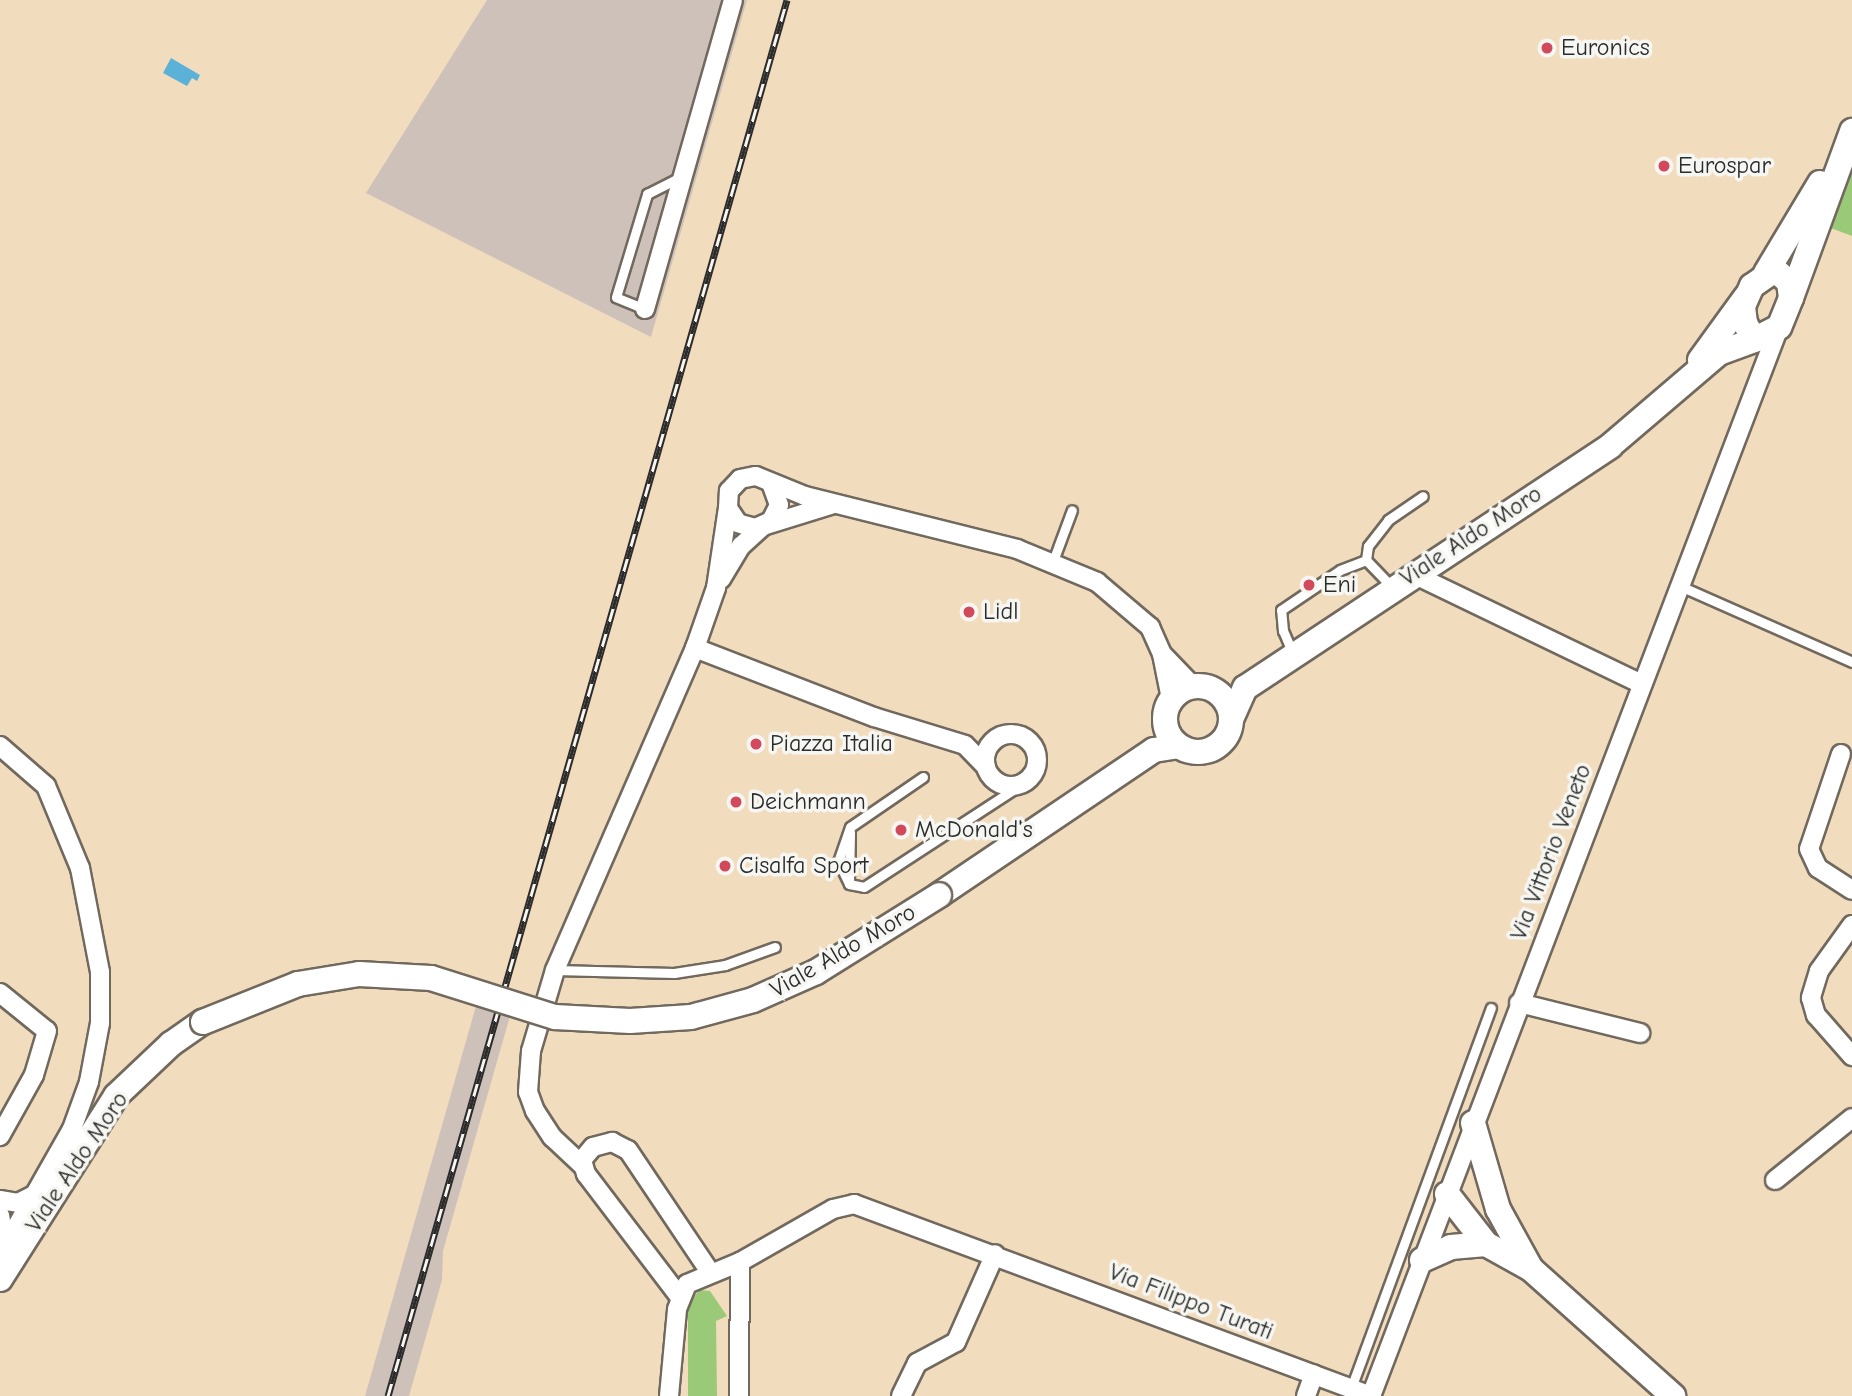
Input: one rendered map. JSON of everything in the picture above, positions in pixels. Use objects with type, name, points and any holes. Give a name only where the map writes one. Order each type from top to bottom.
[{"type":"main road","points":[[1689,374],[1766,272],[1808,207],[1844,130],[1852,125]]},
{"type":"main road","points":[[1689,374],[1719,353],[1779,327],[1852,131]]},
{"type":"main road","points":[[1766,272],[1775,270],[1785,277],[1791,298]]},
{"type":"main road","points":[[1745,298],[1745,324],[1754,340]]},
{"type":"main road","name":"Viale Aldo Moro","points":[[1245,688],[1610,446],[1689,374]]},
{"type":"main road","points":[[1208,688],[1229,706],[1231,717],[1230,729],[1217,747],[1197,753],[1166,742],[1171,699],[1180,691],[1208,688],[1245,688],[1231,717]]},
{"type":"main road","name":"Viale Aldo Moro","points":[[0,1279],[117,1096],[171,1044],[204,1022],[298,984],[359,974],[431,978],[555,1017],[630,1021],[691,1017],[753,1000],[816,972],[939,895],[1166,742]]},
{"type":"main road","points":[[1473,1123],[1498,1209],[1531,1269]]},
{"type":"main road","points":[[1447,1194],[1465,1193],[1498,1209]]},
{"type":"main road","points":[[1447,1194],[1486,1244],[1531,1269],[1673,1396]]},
{"type":"main road","points":[[1422,1261],[1451,1247],[1486,1244]]},
{"type":"street","points":[[645,309],[733,0]]},
{"type":"street","name":"Via Vittorio Veneto","points":[[1371,1396],[1779,327]]},
{"type":"street","points":[[716,589],[729,491],[740,479],[756,476],[839,503],[1054,561],[1097,582],[1150,627],[1162,654],[1171,699]]},
{"type":"street","points":[[669,1396],[679,1296],[583,1166],[552,1137],[528,1092],[531,1051],[555,970],[695,648],[716,589],[741,546],[763,526],[779,505],[771,483]]},
{"type":"street","points":[[728,508],[738,523],[763,526],[839,503]]},
{"type":"street","points":[[1403,581],[1642,684]]},
{"type":"street","points":[[695,648],[874,717],[965,745],[1014,734],[1034,748],[1035,772],[1022,784],[996,781],[965,745]]},
{"type":"street","points":[[1162,654],[1189,682],[1208,688]]},
{"type":"street","points":[[986,767],[988,750],[996,739]]},
{"type":"street","points":[[0,746],[46,786],[80,868],[100,971],[100,1023],[89,1082],[72,1129],[2,1252]]},
{"type":"street","points":[[1841,754],[1809,849],[1818,868],[1852,890]]},
{"type":"street","points":[[1852,925],[1819,971],[1811,998],[1816,1015],[1852,1056]]},
{"type":"street","points":[[0,993],[47,1031],[34,1074],[0,1136]]},
{"type":"street","points":[[1519,1003],[1640,1033]]},
{"type":"street","points":[[1774,1180],[1852,1118]]},
{"type":"street","points":[[583,1166],[585,1153],[602,1143],[612,1142],[628,1150],[710,1272]]},
{"type":"street","points":[[0,1200],[18,1203],[36,1194]]},
{"type":"street","name":"Via Filippo Turati","points":[[679,1296],[687,1284],[710,1272],[740,1262],[833,1209],[854,1204],[1314,1374],[1350,1392],[1371,1396]]},
{"type":"street","points":[[0,1215],[2,1252]]},
{"type":"street","points":[[901,1396],[916,1363],[956,1342],[995,1254]]},
{"type":"street","points":[[739,1396],[740,1262]]},
{"type":"street","points":[[1306,1396],[1314,1374]]},
{"type":"lane","points":[[645,309],[616,297],[646,194],[682,176]]},
{"type":"lane","points":[[1366,560],[1368,545],[1388,520],[1423,496]]},
{"type":"lane","points":[[1054,561],[1072,510]]},
{"type":"lane","points":[[1294,655],[1283,631],[1281,610],[1339,570],[1366,560],[1403,581]]},
{"type":"lane","points":[[1680,586],[1852,662]]},
{"type":"lane","points":[[923,778],[850,827],[838,861],[849,884],[864,887],[1022,784]]},
{"type":"lane","points":[[555,970],[674,973],[725,965],[775,947]]},
{"type":"lane","points":[[1350,1392],[1491,1008]]},
{"type":"shaded area","points":[[487,0],[747,0],[651,337],[366,193]]},
{"type":"shaded area","points":[[476,1006],[510,1016],[443,1251],[442,1280],[427,1333],[409,1396],[365,1396]]},
{"type":"green space","points":[[1852,164],[1852,236],[1828,227]]},
{"type":"green space","points":[[700,1290],[710,1291],[727,1316],[716,1321],[717,1396],[688,1396],[689,1301]]},
{"type":"water","points":[[171,58],[200,75],[197,81],[192,78],[187,86],[163,73]]},
{"type":"railway","points":[[388,1396],[787,0]]},
{"type":"place","name":"Euronics","points":[[1547,48]]},
{"type":"place","name":"Eurospar","points":[[1664,166]]},
{"type":"place","name":"Eni","points":[[1309,585]]},
{"type":"place","name":"Lidl","points":[[969,612]]},
{"type":"place","name":"Piazza Italia","points":[[756,744]]},
{"type":"place","name":"Deichmann","points":[[736,802]]},
{"type":"place","name":"McDonald's","points":[[901,830]]},
{"type":"place","name":"Cisalfa Sport","points":[[725,866]]}]
